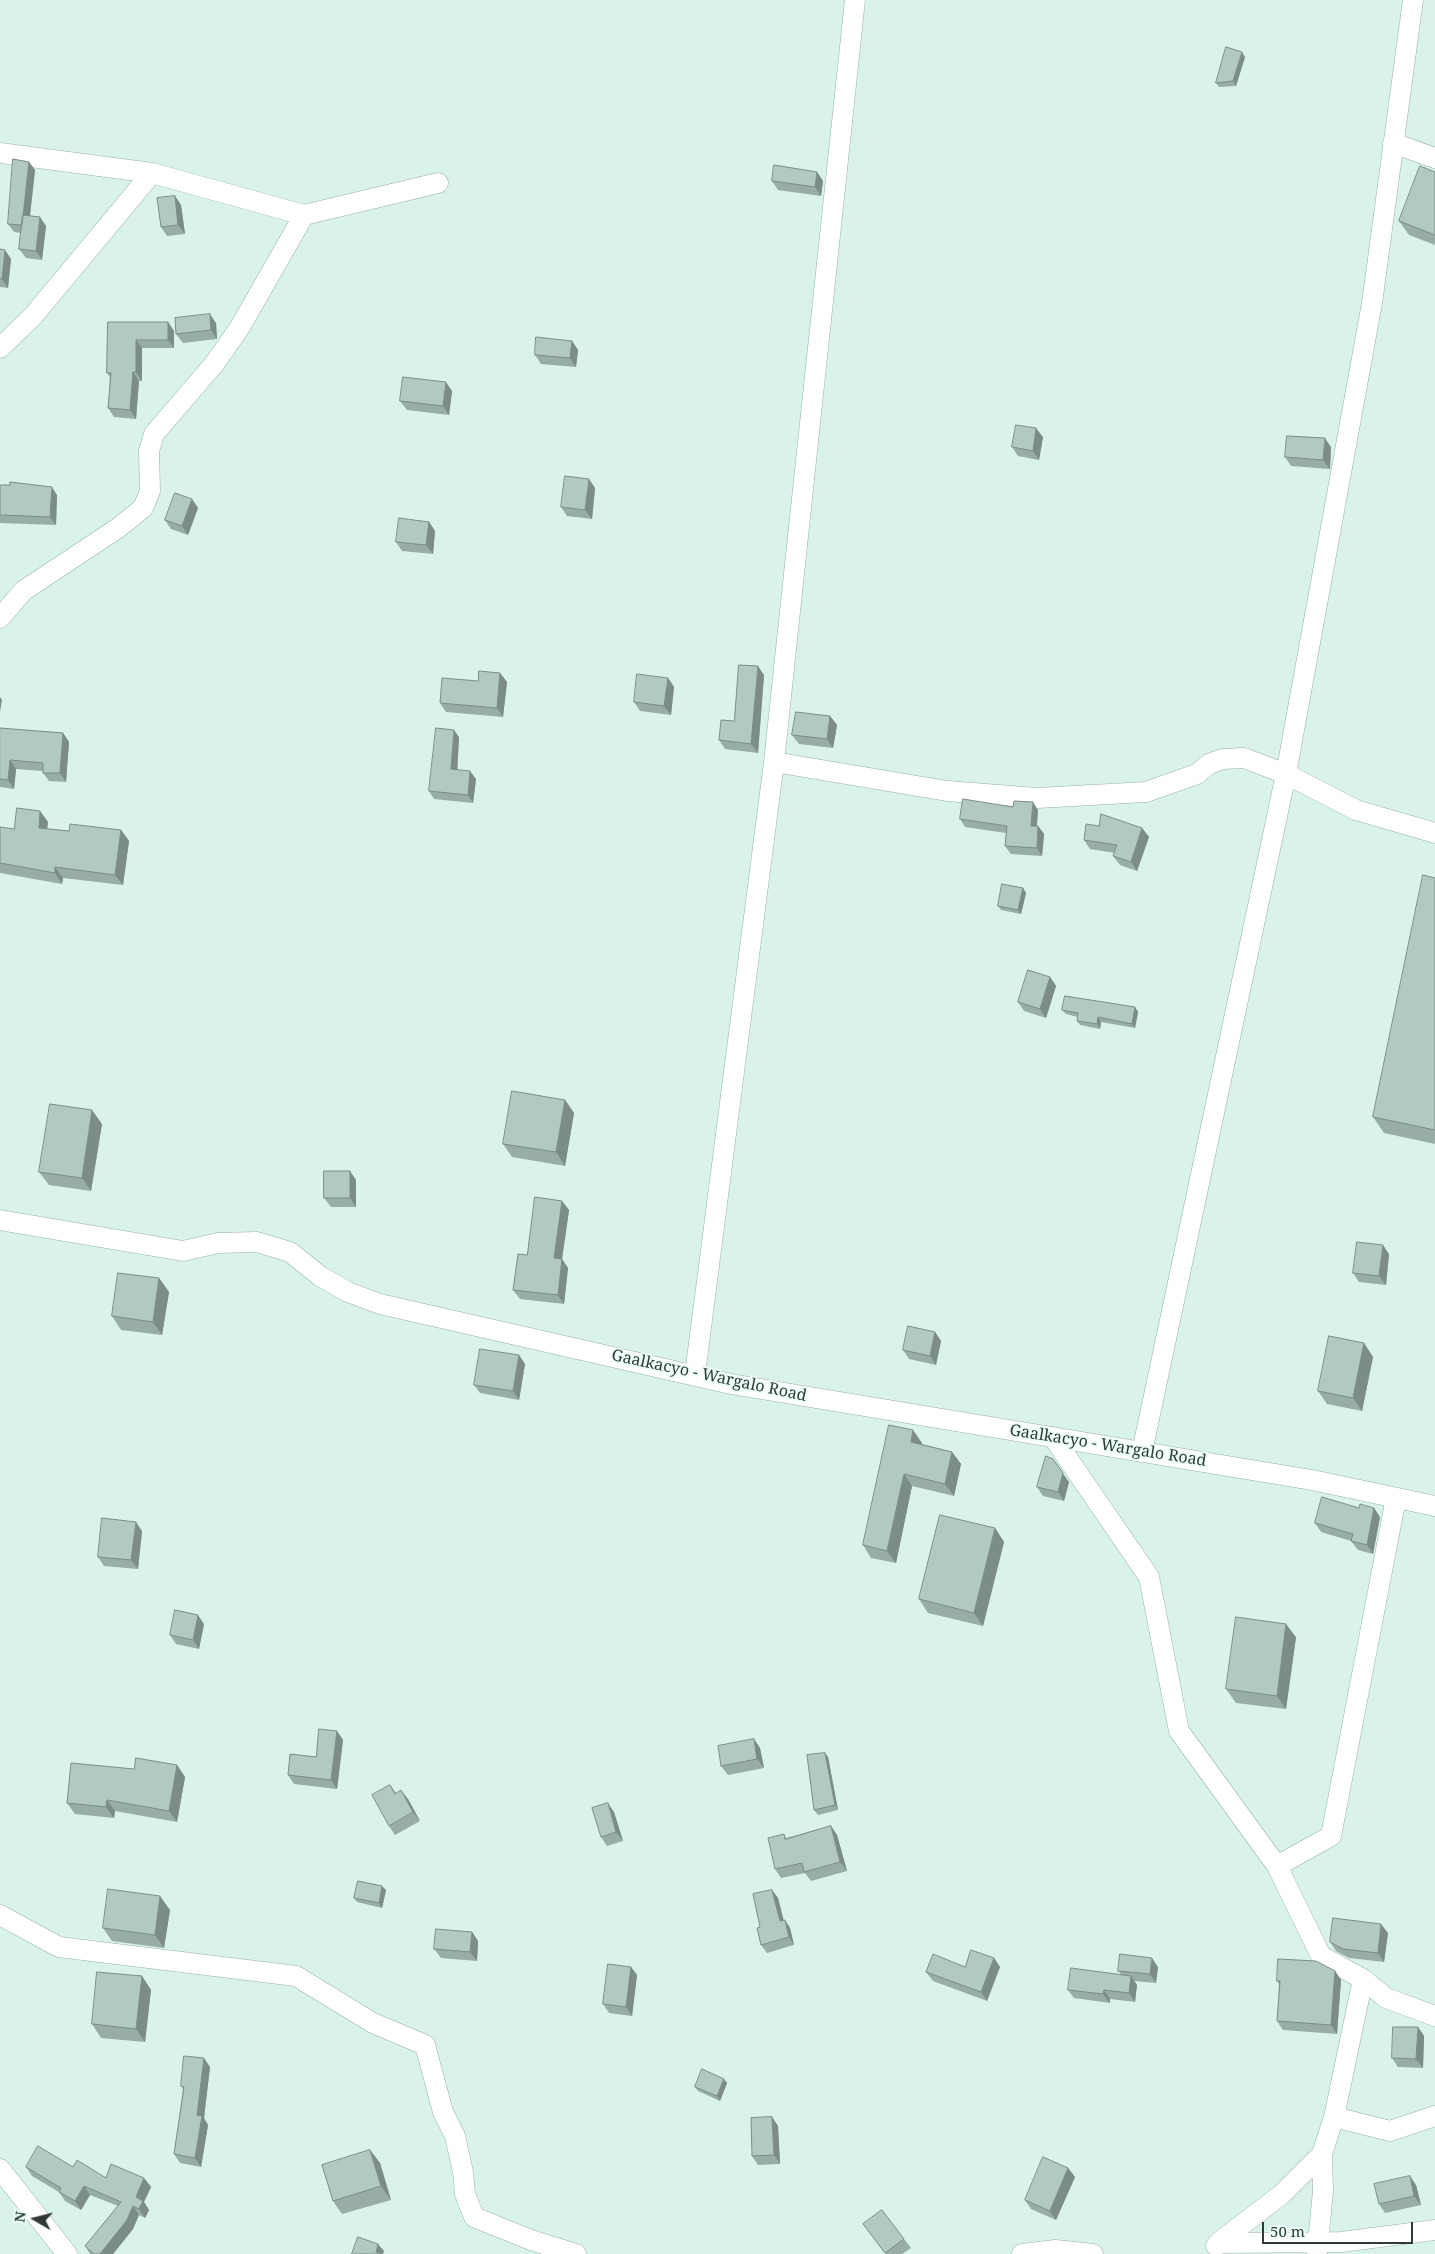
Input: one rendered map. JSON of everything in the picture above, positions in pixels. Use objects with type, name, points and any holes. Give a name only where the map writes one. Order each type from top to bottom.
[{"type":"street","points":[[695,1374],[774,762],[855,0]]},
{"type":"street","points":[[1142,1452],[1286,774],[1372,303],[1413,0]]},
{"type":"street","points":[[1393,143],[1435,158]]},
{"type":"street","points":[[0,153],[152,173],[304,214],[438,183]]},
{"type":"street","points":[[0,348],[33,316],[152,173]]},
{"type":"street","points":[[0,618],[23,591],[118,528],[143,508],[150,491],[149,451],[154,434],[215,363],[240,327],[304,214]]},
{"type":"street","points":[[774,762],[947,792],[1037,798],[1146,792],[1197,774],[1209,764],[1223,759],[1244,758],[1286,774],[1356,810],[1435,833]]},
{"type":"street","name":"Gaalkacyo - Wargalo Road","points":[[0,1220],[183,1251],[218,1243],[257,1242],[290,1252],[320,1276],[348,1292],[380,1304],[695,1374],[731,1384],[1312,1480],[1435,1506]]},
{"type":"street","points":[[1053,1437],[1149,1577],[1179,1731],[1277,1866],[1321,1956],[1363,1979],[1386,1998],[1435,2016]]},
{"type":"street","points":[[1277,1866],[1332,1836],[1396,1498]]},
{"type":"street","points":[[0,1915],[59,1947],[296,1976],[373,2023],[425,2045],[443,2112],[455,2136],[463,2172],[465,2194],[474,2217],[531,2240],[576,2254]]},
{"type":"street","points":[[1318,2248],[1323,2191],[1322,2154],[1334,2116],[1363,1979]]},
{"type":"street","points":[[1334,2116],[1390,2131],[1435,2116]]},
{"type":"street","points":[[1214,2248],[1282,2194],[1322,2154]]},
{"type":"street","points":[[0,2169],[68,2254]]},
{"type":"street","points":[[1214,2248],[1318,2248],[1341,2242],[1435,2230]]},
{"type":"street","points":[[1022,2254],[1055,2250],[1094,2254]]},
{"type":"building","points":[[1226,47],[1242,52],[1233,81],[1216,83]]},
{"type":"building","points":[[13,159],[29,162],[22,225],[8,224]]},
{"type":"building","points":[[774,165],[817,172],[815,187],[772,181]]},
{"type":"building","points":[[1420,166],[1435,172],[1435,235],[1399,221]]},
{"type":"building","points":[[175,196],[178,225],[161,227],[157,198]]},
{"type":"building","points":[[23,215],[40,217],[36,251],[19,249]]},
{"type":"building","points":[[0,249],[5,250],[2,279],[0,279]]},
{"type":"building","points":[[210,314],[211,330],[176,334],[175,318]]},
{"type":"building","points":[[108,322],[168,322],[168,340],[136,340],[136,372],[133,372],[130,410],[108,408],[111,373],[107,373]]},
{"type":"building","points":[[536,337],[572,341],[570,358],[535,355]]},
{"type":"building","points":[[403,377],[446,382],[443,406],[400,401]]},
{"type":"building","points":[[1016,425],[1036,428],[1033,451],[1012,447]]},
{"type":"building","points":[[1287,436],[1325,438],[1323,460],[1285,457]]},
{"type":"building","points":[[565,476],[589,479],[585,510],[561,507]]},
{"type":"building","points":[[10,482],[52,487],[50,517],[0,515],[0,485],[10,485]]},
{"type":"building","points":[[175,493],[192,499],[182,526],[165,520]]},
{"type":"building","points":[[399,518],[429,522],[426,545],[396,542]]},
{"type":"building","points":[[739,665],[758,666],[751,744],[719,740],[721,720],[734,721]]},
{"type":"building","points":[[479,671],[500,673],[497,708],[440,703],[442,678],[478,681]]},
{"type":"building","points":[[637,674],[668,678],[664,706],[634,702]]},
{"type":"building","points":[[796,712],[830,716],[827,739],[792,735]]},
{"type":"building","points":[[0,728],[63,733],[60,773],[43,773],[43,763],[10,760],[8,780],[0,779]]},
{"type":"building","points":[[436,728],[454,730],[451,769],[470,771],[468,795],[429,791]]},
{"type":"building","points":[[963,799],[1013,807],[1014,801],[1033,802],[1031,826],[1038,826],[1037,848],[1005,846],[1007,826],[960,819]]},
{"type":"building","points":[[17,808],[40,811],[39,828],[69,831],[70,824],[121,830],[115,875],[55,867],[55,873],[0,863],[0,827],[14,829]]},
{"type":"building","points":[[1101,814],[1142,828],[1131,862],[1113,856],[1117,845],[1084,840],[1086,824],[1099,826]]},
{"type":"building","points":[[1423,875],[1435,878],[1435,1130],[1373,1117]]},
{"type":"building","points":[[1002,884],[1023,888],[1018,910],[998,906]]},
{"type":"building","points":[[1028,970],[1050,977],[1040,1009],[1018,1002]]},
{"type":"building","points":[[1065,996],[1135,1007],[1132,1024],[1098,1017],[1097,1024],[1077,1021],[1078,1013],[1062,1010]]},
{"type":"building","points":[[512,1091],[565,1100],[556,1152],[503,1144]]},
{"type":"building","points":[[50,1104],[92,1110],[82,1178],[39,1172]]},
{"type":"building","points":[[324,1171],[350,1171],[350,1198],[324,1198]]},
{"type":"building","points":[[535,1197],[562,1201],[554,1258],[562,1259],[558,1295],[513,1290],[518,1254],[527,1255]]},
{"type":"building","points":[[1357,1242],[1383,1245],[1379,1276],[1353,1273]]},
{"type":"building","points":[[118,1273],[159,1278],[153,1322],[112,1316]]},
{"type":"building","points":[[908,1326],[935,1332],[930,1356],[903,1350]]},
{"type":"building","points":[[1329,1336],[1364,1343],[1353,1398],[1318,1391]]},
{"type":"building","points":[[480,1349],[519,1355],[513,1391],[474,1385]]},
{"type":"building","points":[[889,1425],[913,1430],[911,1442],[952,1452],[945,1484],[904,1474],[887,1551],[863,1545]]},
{"type":"building","points":[[1046,1456],[1053,1459],[1063,1473],[1058,1492],[1037,1487]]},
{"type":"building","points":[[1322,1497],[1359,1508],[1360,1504],[1374,1508],[1367,1545],[1351,1541],[1353,1534],[1315,1523]]},
{"type":"building","points":[[940,1515],[995,1528],[974,1613],[919,1599]]},
{"type":"building","points":[[102,1518],[136,1522],[131,1560],[98,1557]]},
{"type":"building","points":[[175,1610],[198,1615],[193,1640],[170,1635]]},
{"type":"building","points":[[1236,1617],[1286,1624],[1277,1696],[1226,1689]]},
{"type":"building","points":[[319,1729],[337,1731],[331,1780],[288,1775],[290,1754],[316,1757]]},
{"type":"building","points":[[754,1739],[757,1759],[721,1766],[718,1746]]},
{"type":"building","points":[[825,1753],[835,1805],[814,1810],[807,1755]]},
{"type":"building","points":[[136,1758],[177,1765],[169,1811],[107,1800],[106,1807],[67,1803],[71,1763],[134,1769]]},
{"type":"building","points":[[390,1785],[395,1794],[401,1790],[413,1812],[389,1826],[372,1795]]},
{"type":"building","points":[[608,1803],[616,1832],[601,1837],[592,1808]]},
{"type":"building","points":[[831,1826],[840,1862],[804,1872],[802,1863],[775,1869],[768,1838],[784,1834],[785,1839]]},
{"type":"building","points":[[358,1881],[382,1886],[379,1903],[354,1898]]},
{"type":"building","points":[[108,1889],[160,1896],[155,1935],[103,1928]]},
{"type":"building","points":[[772,1890],[780,1921],[785,1920],[789,1937],[761,1945],[757,1928],[760,1927],[753,1894]]},
{"type":"building","points":[[1333,1918],[1381,1924],[1378,1953],[1343,1949],[1330,1942]]},
{"type":"building","points":[[436,1929],[472,1932],[470,1952],[434,1949]]},
{"type":"building","points":[[971,1950],[994,1958],[981,1992],[926,1972],[933,1954],[965,1967]]},
{"type":"building","points":[[1120,1954],[1152,1958],[1150,1974],[1118,1971]]},
{"type":"building","points":[[1278,1959],[1316,1961],[1335,1971],[1331,2025],[1277,2021],[1280,1981],[1277,1981]]},
{"type":"building","points":[[608,1964],[631,1967],[626,2007],[603,2004]]},
{"type":"building","points":[[1071,1968],[1131,1976],[1129,1993],[1104,1990],[1103,1994],[1068,1990]]},
{"type":"building","points":[[97,1972],[142,1976],[136,2029],[92,2024]]},
{"type":"building","points":[[1393,2027],[1418,2027],[1416,2059],[1392,2058]]},
{"type":"building","points":[[184,2056],[204,2058],[197,2115],[202,2116],[195,2158],[174,2154],[184,2087],[181,2086]]},
{"type":"building","points":[[702,2069],[724,2079],[717,2096],[695,2087]]},
{"type":"building","points":[[772,2117],[774,2155],[752,2156],[751,2118]]},
{"type":"building","points":[[38,2146],[73,2167],[77,2160],[106,2178],[111,2164],[144,2178],[136,2197],[143,2201],[139,2209],[133,2206],[127,2220],[100,2254],[94,2254],[85,2246],[121,2202],[84,2186],[75,2201],[59,2192],[61,2188],[26,2167]]},
{"type":"building","points":[[370,2150],[381,2186],[333,2201],[322,2165]]},
{"type":"building","points":[[1043,2157],[1068,2168],[1050,2211],[1025,2200]]},
{"type":"building","points":[[1410,2176],[1414,2196],[1379,2204],[1374,2184]]},
{"type":"building","points":[[882,2210],[904,2239],[885,2253],[863,2224]]},
{"type":"building","points":[[358,2237],[378,2244],[376,2252],[382,2254],[352,2254]]}]
